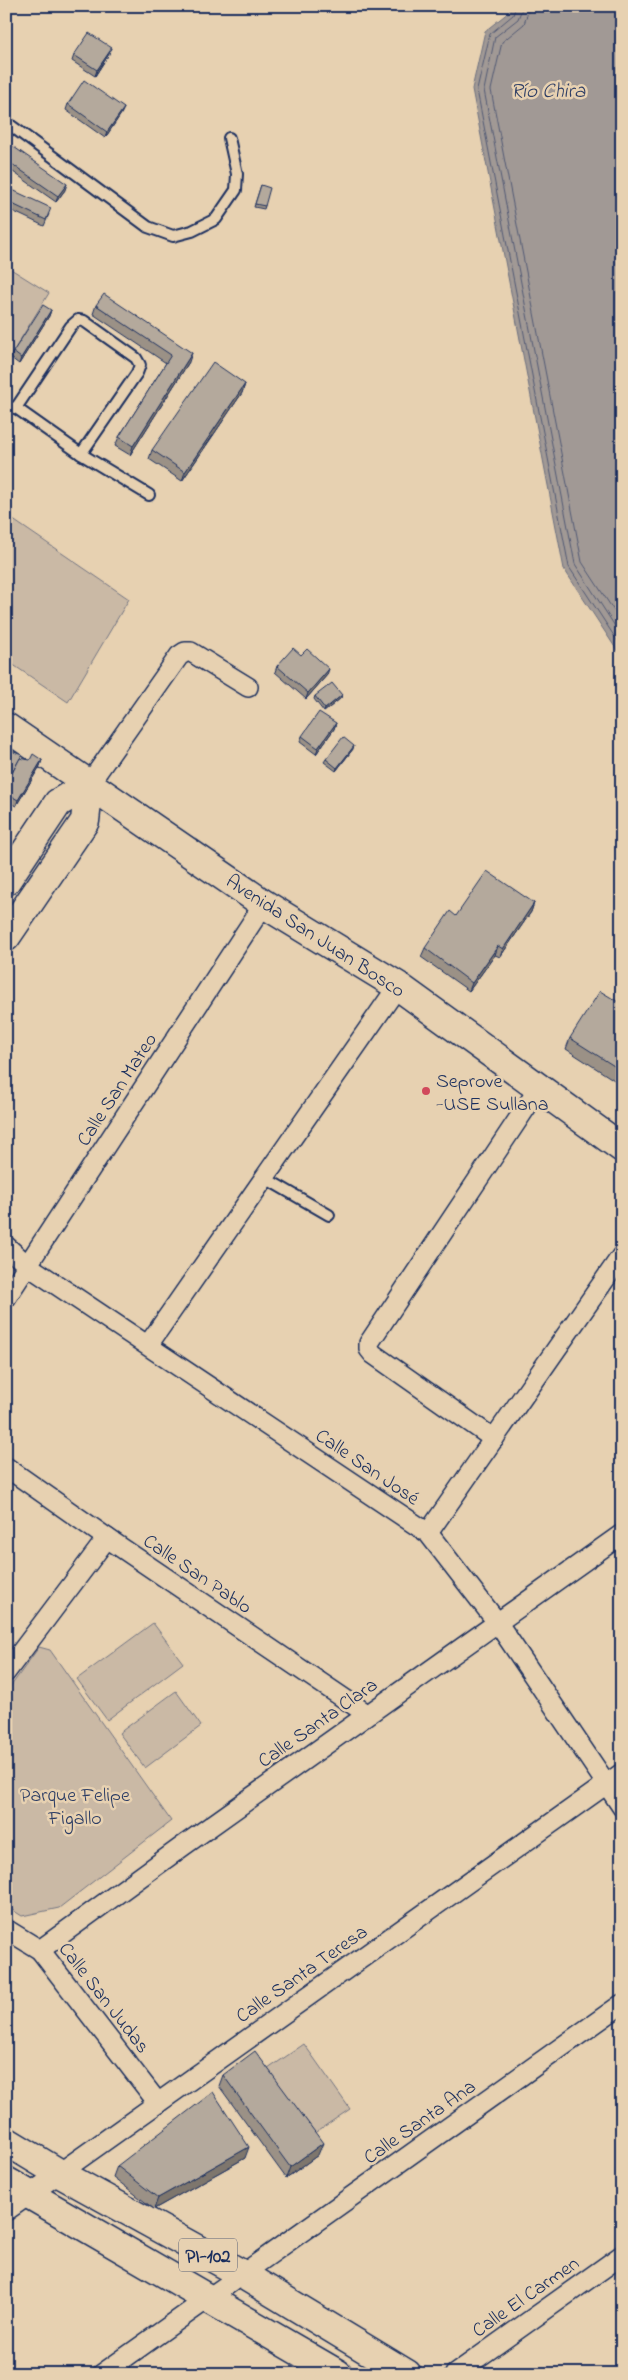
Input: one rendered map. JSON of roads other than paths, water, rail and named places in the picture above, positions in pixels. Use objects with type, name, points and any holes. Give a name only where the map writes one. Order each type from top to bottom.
[{"type":"street","points":[[6,881],[58,804],[89,784],[179,656],[185,652],[191,652],[248,686]]},
{"type":"street","name":"Avenida San Juan Bosco","points":[[6,727],[264,904],[398,986],[622,1148]]},
{"type":"street","points":[[6,937],[85,821],[89,784]]},
{"type":"street","name":"Calle San Mateo","points":[[6,1298],[264,904]]},
{"type":"street","points":[[148,1346],[398,986]]},
{"type":"street","points":[[494,1439],[373,1354],[369,1349],[369,1343],[539,1088]]},
{"type":"street","name":"Calle San José","points":[[6,1246],[27,1265],[428,1533],[497,1622],[622,1808]]},
{"type":"street","points":[[428,1533],[622,1255]]},
{"type":"street","name":"Calle San Pablo","points":[[6,1467],[107,1538],[367,1714]]},
{"type":"street","name":"Calle Santa Clara","points":[[40,1950],[367,1714],[622,1534]]},
{"type":"street","points":[[6,1672],[107,1538]]},
{"type":"street","name":"Calle Santa Teresa","points":[[6,2211],[622,1773]]},
{"type":"street","name":"Calle San Judas","points":[[6,1929],[40,1950],[158,2103]]},
{"type":"street","name":"Calle Santa Ana","points":[[102,2374],[622,2004]]},
{"type":"street","name":"PI-102","points":[[6,2141],[59,2173],[242,2274],[407,2374]]},
{"type":"street","name":"PI-102","points":[[6,2181],[210,2297],[338,2374]]},
{"type":"street","name":"Calle El Carmen","points":[[455,2374],[622,2255]]},
{"type":"lane","points":[[6,122],[148,227],[173,236],[192,232],[216,219],[236,190],[237,174],[229,138]]},
{"type":"lane","points":[[81,454],[137,373],[140,365],[136,358],[84,321],[78,320],[71,326],[11,408],[81,454],[149,495]]},
{"type":"lane","points":[[265,1178],[329,1215]]},
{"type":"water","name":"Río Chira","points":[[512,6],[622,6],[622,658],[564,569],[472,89],[485,31],[509,12]]},
{"type":"place","name":"Seprove -USE Sullana","points":[[426,1091]]},
{"type":"park label","name":"Parque Felipe Figallo","points":[[75,1806]]}]
